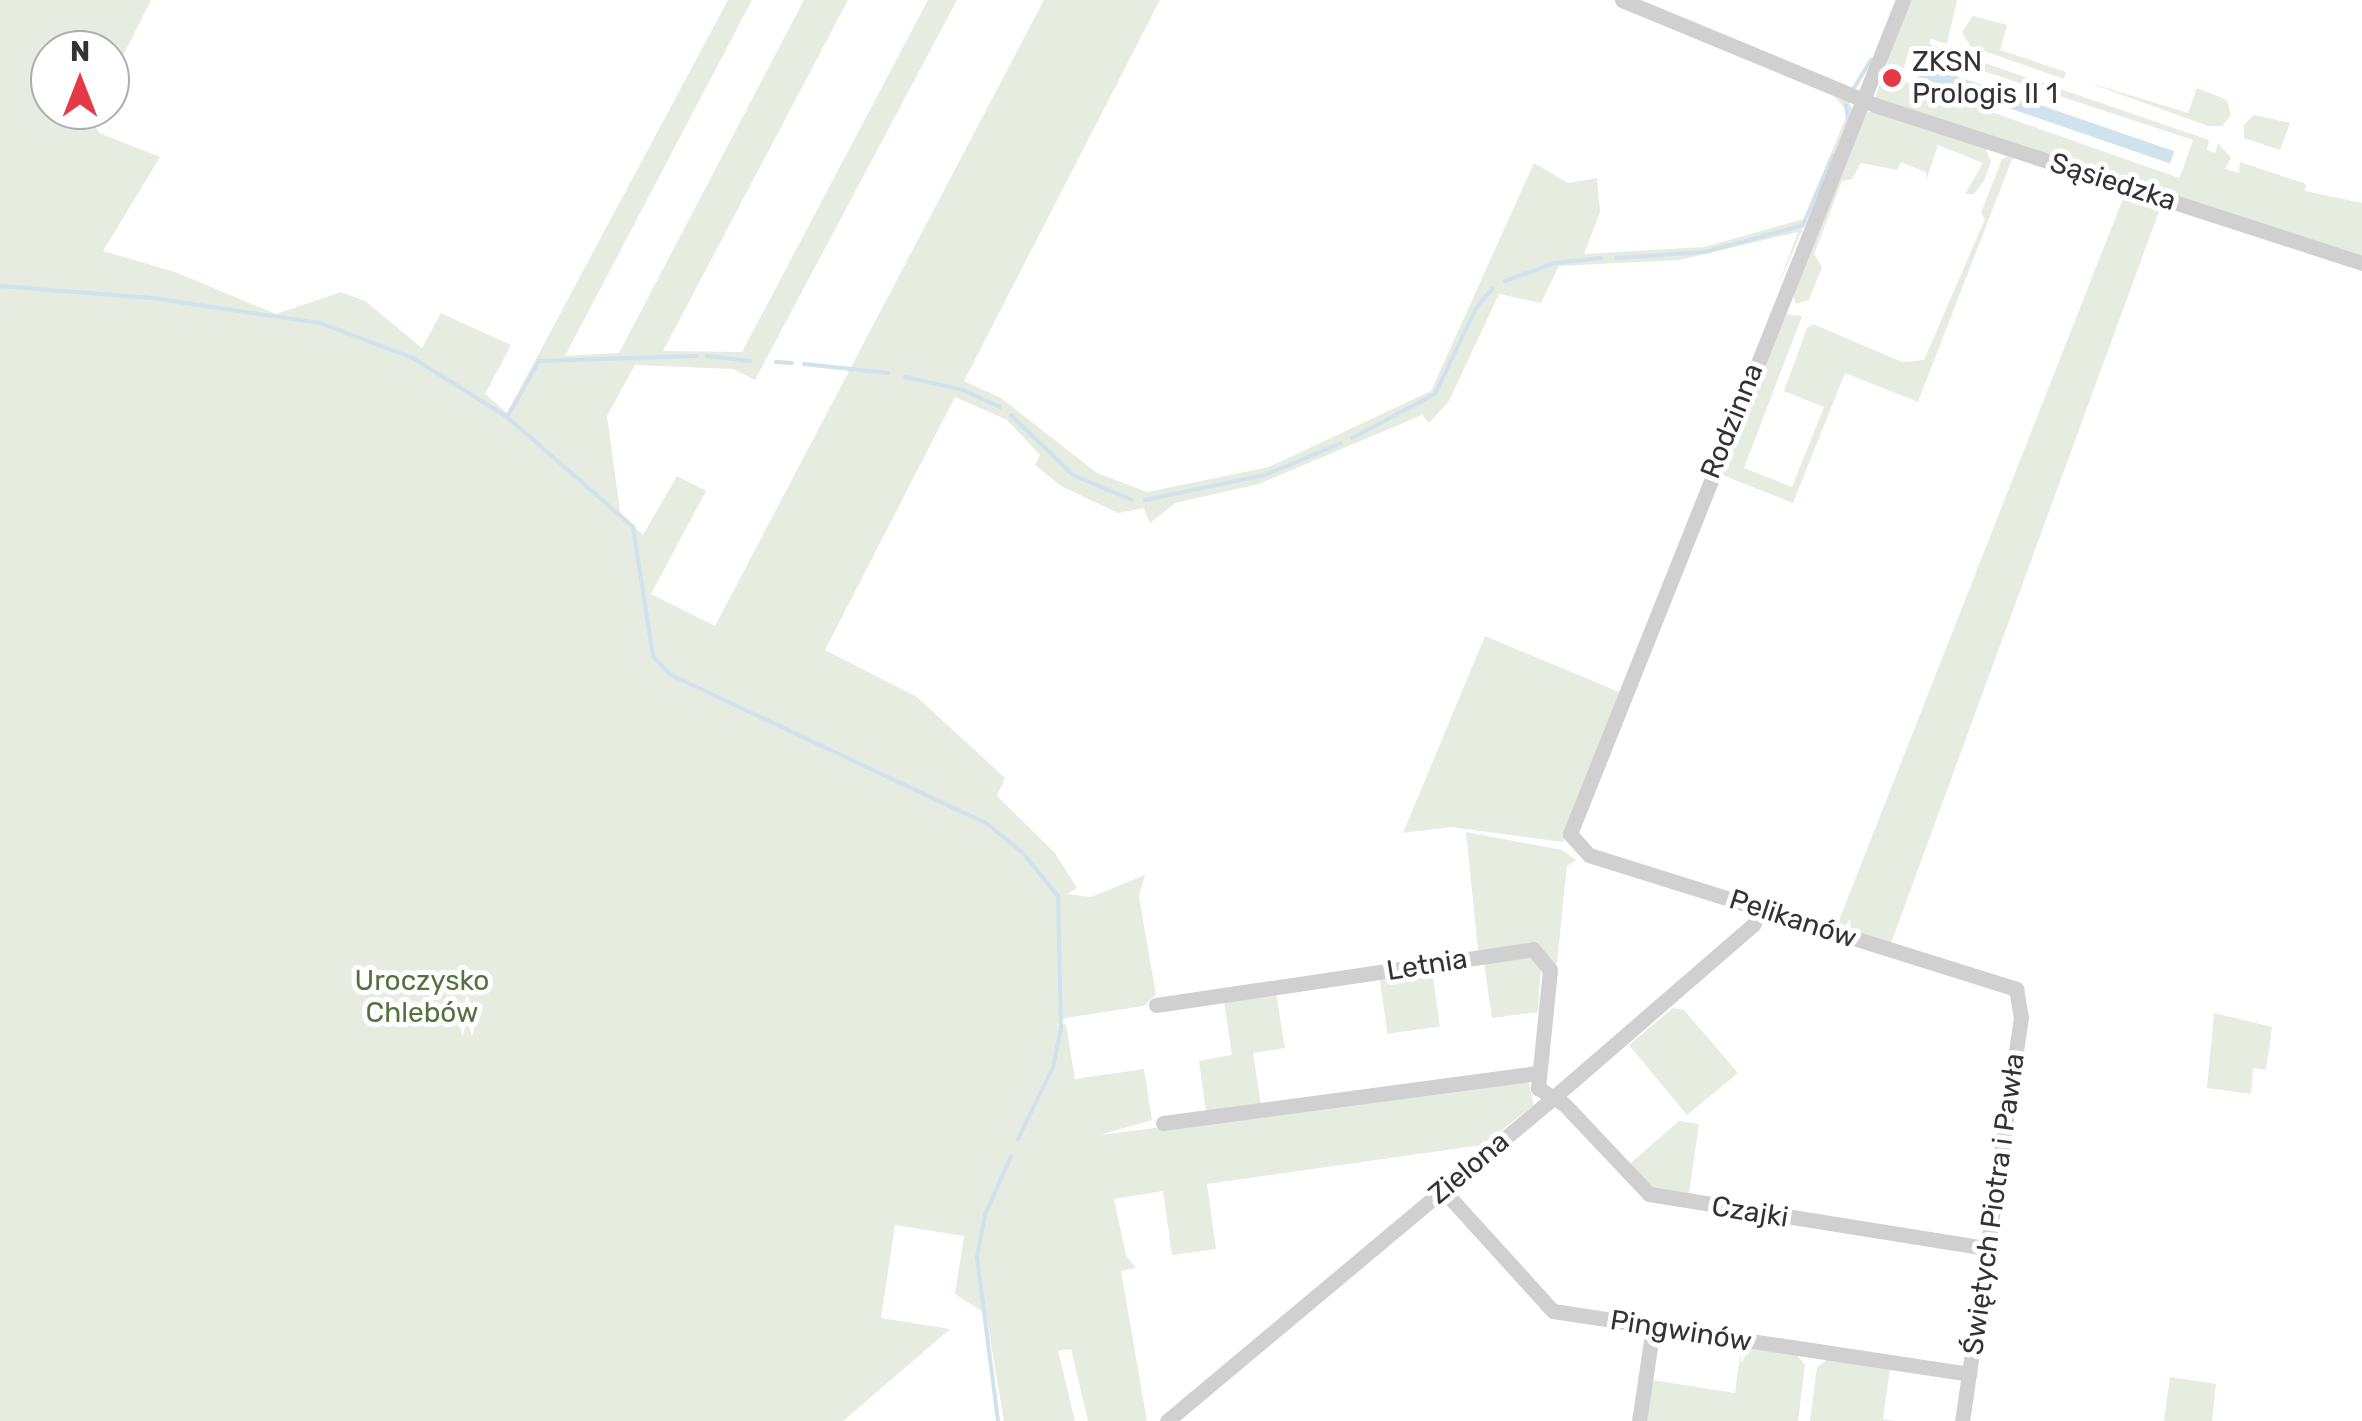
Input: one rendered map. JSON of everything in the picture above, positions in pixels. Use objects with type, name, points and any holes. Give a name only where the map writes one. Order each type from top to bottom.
[{"type":"street","name":"Sąsiedzka","points":[[1622,0],[1863,101],[2362,263]]},
{"type":"street","name":"Rodzinna","points":[[1572,844],[1571,822],[1904,0]]},
{"type":"street","name":"Pelikanów","points":[[1572,844],[1589,855],[2016,989]]},
{"type":"street","name":"Zielona","points":[[1167,1421],[1553,1098],[1753,924],[1762,908]]},
{"type":"street","name":"Letnia","points":[[1156,1005],[1534,949],[1550,970],[1536,1073]]},
{"type":"street","name":"Świętych Piotra i Pawła","points":[[1962,1421],[2022,1010],[2016,989]]},
{"type":"street","points":[[1163,1123],[1536,1073],[1538,1088],[1553,1098]]},
{"type":"street","name":"Czajki","points":[[1553,1098],[1648,1194],[1988,1248]]},
{"type":"street","name":"Pingwinów","points":[[1444,1191],[1553,1311],[1970,1374]]},
{"type":"street","points":[[1639,1421],[1653,1327]]},
{"type":"green space","name":"Uroczysko Chlebów","points":[[0,0],[151,0],[130,42],[130,30],[30,30],[30,130],[98,130],[160,157],[103,251],[175,272],[276,314],[341,292],[365,301],[422,348],[441,313],[511,345],[485,394],[507,413],[728,0],[752,0],[565,356],[619,353],[804,0],[848,0],[663,351],[742,352],[928,0],[957,0],[755,380],[733,369],[635,365],[607,416],[620,512],[643,535],[677,476],[706,491],[651,594],[715,626],[1044,0],[1160,0],[964,381],[1001,398],[1097,473],[1147,492],[1269,467],[1431,391],[1534,163],[1568,183],[1597,178],[1600,212],[1584,254],[1704,247],[1804,219],[1848,112],[1835,97],[1849,102],[1853,110],[1777,289],[1798,232],[1679,260],[1559,266],[1541,303],[1499,294],[1449,401],[1429,423],[1422,415],[1259,484],[1175,503],[1150,523],[1144,508],[1118,513],[1061,486],[1035,465],[1040,455],[1007,420],[955,397],[825,650],[917,697],[1005,778],[997,796],[1055,853],[1077,888],[1067,894],[1091,897],[1145,875],[1139,896],[1156,995],[1144,1006],[1065,1018],[1056,1026],[1066,1024],[1075,1079],[1144,1069],[1152,1120],[1100,1135],[1528,1080],[1534,1105],[1482,1145],[1207,1184],[1216,1249],[1172,1255],[1163,1191],[1114,1199],[1126,1255],[1136,1268],[1121,1271],[1147,1421],[1088,1421],[1071,1349],[1058,1351],[1075,1421],[1004,1421],[986,1314],[955,1294],[964,1236],[895,1225],[881,1318],[950,1329],[843,1421],[0,1421]]},
{"type":"green space","points":[[1909,0],[1957,0],[1947,44],[1931,39],[1929,44],[2209,140],[2207,150],[2215,153],[2218,143],[2231,158],[2225,169],[2239,173],[2240,162],[2306,184],[2305,191],[2362,203],[2362,257],[1875,98]],"holes":[[[1910,47],[2193,140],[2179,178],[1900,80]]]},
{"type":"green space","points":[[1973,16],[2007,25],[2000,50],[2066,72],[2064,79],[1970,46],[1962,32]]},
{"type":"green space","points":[[2087,82],[2188,113],[2197,88],[2227,100],[2231,115],[2222,126],[2208,126]]},
{"type":"green space","points":[[1875,111],[1985,146],[1991,162],[1984,181],[1974,194],[1965,194],[1983,163],[1938,145],[1926,181],[1926,172],[1901,162],[1897,170],[1861,163],[1852,179],[1842,181],[1814,254],[1822,267],[1809,300],[1796,304],[1793,296],[1865,113]]},
{"type":"green space","points":[[2254,115],[2290,123],[2280,150],[2244,138],[2244,125]]},
{"type":"green space","points":[[2014,154],[1918,402],[1845,373],[1793,503],[1717,473],[1784,314],[1802,316],[1744,468],[1792,487],[1824,407],[1784,391],[1807,328],[1813,324],[1902,362],[1924,360],[1985,219],[1981,213],[2002,159]]},
{"type":"green space","points":[[2126,191],[2162,203],[1890,946],[1836,928]]},
{"type":"green space","points":[[1485,636],[1619,692],[1563,842],[1451,827],[1403,833]]},
{"type":"green space","points":[[1466,832],[1562,850],[1576,860],[1567,866],[1556,971],[1537,946],[1478,950]]},
{"type":"green space","points":[[1527,955],[1541,964],[1538,1012],[1492,1018],[1484,963]]},
{"type":"green space","points":[[1432,970],[1440,1026],[1387,1034],[1380,977]]},
{"type":"green space","points":[[1276,993],[1285,1048],[1253,1053],[1261,1105],[1206,1112],[1199,1061],[1232,1055],[1224,1002]]},
{"type":"green space","points":[[1673,1008],[1684,1010],[1738,1073],[1687,1115],[1629,1045]]},
{"type":"green space","points":[[2214,1013],[2272,1027],[2266,1070],[2253,1068],[2251,1094],[2207,1088]]},
{"type":"green space","points":[[1679,1121],[1699,1124],[1689,1194],[1657,1192],[1626,1167]]},
{"type":"green space","points":[[1741,1348],[1796,1354],[1805,1365],[1798,1421],[1645,1421],[1652,1380],[1735,1393]]},
{"type":"green space","points":[[1827,1360],[1890,1369],[1883,1419],[1894,1421],[1810,1421],[1817,1367]]},
{"type":"green space","points":[[2170,1377],[2216,1384],[2212,1421],[2164,1421]]},
{"type":"water","points":[[1918,63],[2174,151],[2170,164],[1914,75]]},
{"type":"waterway","points":[[1854,88],[1871,60]]},
{"type":"waterway","points":[[1846,105],[1848,119]]},
{"type":"waterway","points":[[1803,225],[1833,155]]},
{"type":"waterway","points":[[1616,258],[1705,252],[1801,226]]},
{"type":"waterway","points":[[1505,281],[1554,263],[1602,258]]},
{"type":"waterway","points":[[0,286],[152,298],[320,323],[413,358],[507,417],[633,527],[653,656],[671,675],[986,823],[1022,852],[1058,896],[1061,1029],[1053,1067],[1018,1139]]},
{"type":"waterway","points":[[1352,438],[1435,394],[1476,308],[1492,289]]},
{"type":"waterway","points":[[507,417],[539,361],[697,356]]},
{"type":"waterway","points":[[707,356],[751,361]]},
{"type":"waterway","points":[[776,362],[792,363]]},
{"type":"waterway","points":[[804,364],[888,373]]},
{"type":"waterway","points":[[905,377],[963,390],[1000,407]]},
{"type":"waterway","points":[[1011,415],[1073,475],[1132,500]]},
{"type":"waterway","points":[[1145,500],[1265,475],[1341,443]]},
{"type":"waterway","points":[[998,1421],[977,1257],[985,1215],[1011,1156]]},
{"type":"place","name":"ZKSN Prologis II 1","points":[[1892,78]]}]
